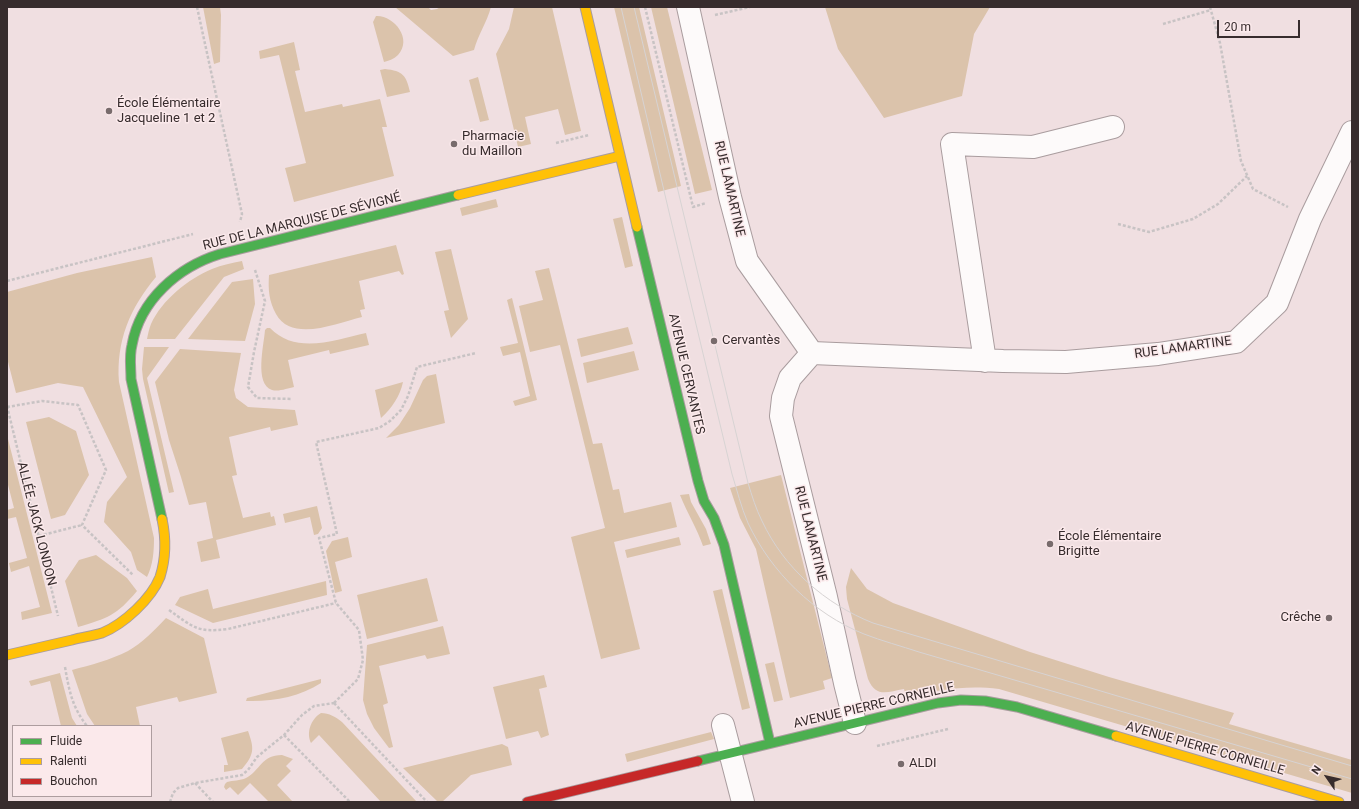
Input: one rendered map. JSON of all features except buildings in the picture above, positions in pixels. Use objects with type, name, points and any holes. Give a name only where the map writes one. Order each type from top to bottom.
[{"type":"street","name":"AVENUE CERVANTES","points":[[585,7],[698,481],[704,501],[714,518],[724,545],[770,743]]},
{"type":"street","name":"RUE LAMARTINE","points":[[690,14],[730,197],[747,261],[812,353]]},
{"type":"street","points":[[985,361],[952,144],[1033,147],[1113,127]]},
{"type":"street","name":"RUE LAMARTINE","points":[[812,353],[985,361],[1066,362],[1158,354],[1236,342],[1277,303],[1310,219],[1352,132]]},
{"type":"street","name":"RUE DE LA MARQUISE DE SÉVIGNÉ","points":[[7,655],[101,633],[114,627],[128,619],[151,593],[160,577],[166,533],[131,379],[130,358],[134,336],[142,315],[155,296],[168,281],[185,268],[204,258],[620,156]]},
{"type":"street","name":"RUE LAMARTINE","points":[[812,353],[790,378],[783,398],[781,416],[826,597],[855,723]]},
{"type":"street","name":"AVENUE PIERRE CORNEILLE","points":[[527,802],[938,703],[961,700],[985,701],[1017,707],[1340,802]]},
{"type":"street","points":[[723,725],[743,802]]},
{"type":"path","points":[[197,7],[242,214],[240,222],[249,246],[265,301],[248,386],[257,398],[292,400]]},
{"type":"path","points":[[645,7],[693,207],[730,197]]},
{"type":"path","points":[[690,14],[750,7]]},
{"type":"path","points":[[1163,24],[1211,9],[1220,42],[1241,161],[1253,189],[1310,219]]},
{"type":"path","points":[[1118,224],[1149,232],[1193,219],[1218,204],[1247,176]]},
{"type":"path","points":[[7,281],[195,234]]},
{"type":"path","points":[[170,802],[173,793],[178,788],[195,783],[242,775],[248,770],[257,757],[284,735],[302,715],[314,706],[334,703],[358,679],[363,660],[360,630],[336,603],[319,538],[337,534],[316,442],[378,428],[390,421],[401,410],[408,396],[417,366],[476,353]]},
{"type":"path","points":[[7,406],[42,401],[78,406],[106,470],[82,525]]},
{"type":"path","name":"ALLÉE JACK LONDON","points":[[7,406],[59,617],[61,643],[70,694],[78,715],[86,725]]},
{"type":"path","points":[[82,525],[168,609],[194,628],[212,631],[228,629],[336,603]]},
{"type":"path","points":[[39,536],[82,525]]},
{"type":"path","points":[[334,703],[427,802]]},
{"type":"path","points":[[874,747],[950,729]]},
{"type":"path","points":[[284,735],[350,802]]},
{"type":"path","points":[[195,783],[213,802]]},
{"type":"shaded area","points":[[203,7],[220,7],[220,62],[214,64]]},
{"type":"shaded area","points":[[395,7],[428,7],[431,10],[440,7],[491,7],[474,50],[453,56]]},
{"type":"shaded area","points":[[514,7],[552,7],[581,131],[565,135],[558,109],[525,117],[531,144],[518,147],[496,54],[509,29]]},
{"type":"shaded area","points":[[614,7],[639,7],[681,186],[658,192]]},
{"type":"shaded area","points":[[651,7],[667,7],[712,190],[695,194]]},
{"type":"shaded area","points":[[825,7],[990,7],[974,34],[962,96],[884,118],[838,49]]},
{"type":"shaded area","points":[[376,16],[389,19],[395,24],[402,35],[402,49],[398,55],[393,59],[384,62],[373,22]]},
{"type":"shaded area","points":[[294,42],[300,70],[295,71],[305,112],[342,104],[343,107],[380,99],[387,127],[382,127],[394,176],[294,202],[285,168],[306,163],[279,55],[260,59],[259,51]]},
{"type":"shaded area","points":[[385,69],[396,71],[403,75],[410,92],[387,97],[380,70]]},
{"type":"shaded area","points":[[478,77],[489,120],[480,122],[469,80]]},
{"type":"shaded area","points":[[496,199],[498,207],[462,216],[460,208]]},
{"type":"shaded area","points":[[622,217],[633,266],[625,268],[613,219]]},
{"type":"shaded area","points":[[396,245],[404,274],[402,275],[399,271],[359,281],[365,309],[360,310],[362,317],[316,329],[304,329],[293,328],[283,323],[276,314],[270,295],[269,275]]},
{"type":"shaded area","points":[[451,249],[468,319],[451,338],[444,311],[449,310],[435,252]]},
{"type":"shaded area","points":[[152,257],[156,277],[132,313],[123,339],[119,367],[119,382],[154,538],[153,558],[147,577],[137,570],[131,552],[104,522],[107,502],[127,477],[83,387],[58,383],[16,393],[7,358],[7,292],[77,273]]},
{"type":"shaded area","points":[[242,261],[244,269],[224,277],[175,339],[147,339],[150,326],[156,315],[169,299],[185,284],[212,269]]},
{"type":"shaded area","points":[[549,268],[593,444],[602,443],[613,490],[619,489],[624,513],[671,502],[677,527],[614,542],[640,649],[601,659],[571,537],[605,528],[560,345],[530,352],[519,306],[543,300],[535,271]]},
{"type":"shaded area","points":[[253,279],[255,304],[245,341],[188,339],[232,282]]},
{"type":"shaded area","points":[[512,298],[537,400],[515,406],[513,401],[530,396],[520,352],[503,356],[500,347],[518,343],[507,300]]},
{"type":"shaded area","points":[[628,327],[633,344],[581,357],[577,339]]},
{"type":"shaded area","points":[[270,328],[280,336],[292,341],[304,343],[329,342],[366,333],[369,345],[330,354],[329,350],[288,360],[294,387],[272,390],[266,386],[263,380],[261,363],[265,330]]},
{"type":"shaded area","points":[[144,347],[169,347],[147,378],[174,492],[169,493],[143,379],[142,369]]},
{"type":"shaded area","points":[[180,349],[241,353],[234,390],[236,398],[248,407],[295,410],[298,425],[271,431],[270,427],[229,437],[237,475],[232,476],[243,518],[270,512],[271,517],[274,516],[276,525],[216,540],[220,558],[201,562],[197,542],[213,538],[206,502],[189,505],[169,440],[155,382]]},
{"type":"shaded area","points":[[634,351],[639,370],[587,383],[583,363]]},
{"type":"shaded area","points":[[436,374],[445,423],[386,438],[399,425],[410,408],[423,380],[427,376]]},
{"type":"shaded area","points":[[403,382],[395,402],[381,418],[375,390]]},
{"type":"shaded area","points":[[49,417],[76,431],[89,475],[65,515],[51,519],[26,422]]},
{"type":"shaded area","points":[[7,435],[52,613],[22,620],[21,612],[40,607],[29,566],[11,572],[9,563],[27,558],[16,517],[7,519],[7,510],[14,508],[7,481]]},
{"type":"shaded area","points":[[781,475],[832,678],[823,681],[825,689],[790,698],[756,549],[740,518],[730,488]]},
{"type":"shaded area","points":[[689,494],[691,502],[706,529],[711,544],[703,546],[680,495]]},
{"type":"shaded area","points":[[317,506],[322,528],[318,534],[314,535],[310,517],[285,523],[283,514]]},
{"type":"shaded area","points":[[348,537],[352,557],[335,562],[342,591],[335,593],[326,551],[332,541]]},
{"type":"shaded area","points":[[679,537],[681,545],[627,558],[625,550]]},
{"type":"shaded area","points":[[96,555],[127,578],[137,591],[123,606],[111,615],[78,627],[65,581],[79,560]]},
{"type":"shaded area","points":[[851,568],[867,589],[893,603],[1030,652],[1109,677],[1234,713],[1229,724],[1352,760],[1352,793],[999,689],[963,688],[906,697],[904,689],[887,692],[878,691],[871,685],[868,679],[847,599],[846,587]]},
{"type":"shaded area","points":[[427,578],[438,621],[367,639],[357,595]]},
{"type":"shaded area","points":[[326,581],[327,595],[213,623],[175,605],[180,597],[208,589],[213,609]]},
{"type":"shaded area","points":[[722,589],[750,708],[742,710],[713,591]]},
{"type":"shaded area","points":[[166,618],[204,638],[217,693],[179,702],[177,697],[136,707],[140,725],[94,725],[87,714],[72,670],[107,660],[128,651],[148,636]]},
{"type":"shaded area","points":[[443,626],[450,654],[427,659],[425,655],[379,666],[388,703],[383,705],[393,747],[389,748],[374,728],[367,714],[363,700],[367,645]]},
{"type":"shaded area","points":[[774,662],[783,700],[774,702],[765,664]]},
{"type":"shaded area","points":[[60,673],[72,718],[76,725],[61,725],[50,681],[31,686],[29,681]]},
{"type":"shaded area","points":[[544,675],[547,687],[539,689],[549,735],[541,738],[538,731],[506,739],[493,687]]},
{"type":"shaded area","points":[[321,679],[321,683],[313,688],[285,698],[266,701],[246,701],[247,698]]},
{"type":"shaded area","points":[[321,713],[337,718],[342,722],[417,802],[381,802],[319,735],[311,743],[309,735],[310,726]]},
{"type":"shaded area","points":[[248,731],[252,747],[249,759],[242,769],[224,772],[224,765],[228,765],[221,738]]},
{"type":"shaded area","points":[[711,732],[714,739],[627,762],[625,754]]},
{"type":"shaded area","points":[[502,744],[508,747],[512,765],[471,775],[442,802],[438,802],[403,768]]},
{"type":"shaded area","points":[[282,755],[293,759],[286,766],[291,771],[277,785],[293,802],[269,802],[250,783],[238,795],[230,787],[226,790],[224,787],[227,782],[241,780],[251,775],[265,760],[270,757]]},
{"type":"tram line","points":[[621,7],[732,474],[741,505],[748,523],[769,558],[796,589],[811,603],[828,615],[871,637],[1352,779]]},
{"type":"tram line","points":[[634,7],[748,483],[758,512],[771,538],[794,569],[823,595],[838,606],[873,623],[1352,766]]},
{"type":"traffic: fast","points":[[162,519],[131,379],[130,357],[136,329],[152,300],[163,288],[190,267],[220,254],[458,195]]},
{"type":"traffic: fast","points":[[637,227],[698,481],[704,501],[714,518],[724,545],[770,743]]},
{"type":"traffic: fast","points":[[698,761],[938,703],[961,700],[985,701],[1017,707],[1116,736]]},
{"type":"traffic: slow","points":[[585,7],[637,227]]},
{"type":"traffic: slow","points":[[458,195],[620,156]]},
{"type":"traffic: slow","points":[[7,655],[102,633],[119,624],[136,610],[150,594],[160,577],[165,548],[162,519]]},
{"type":"traffic: slow","points":[[1116,736],[1339,802]]},
{"type":"traffic: jam","points":[[527,802],[698,761]]},
{"type":"place","name":"École Élémentaire Jacqueline 1 et 2","points":[[109,111]]},
{"type":"place","name":"Pharmacie du Maillon","points":[[454,144]]},
{"type":"place","name":"Cervantès","points":[[714,341]]},
{"type":"place","name":"École Élémentaire Brigitte","points":[[1050,544]]},
{"type":"place","name":"Crêche","points":[[1329,618]]},
{"type":"place","name":"ALDI","points":[[901,764]]}]
